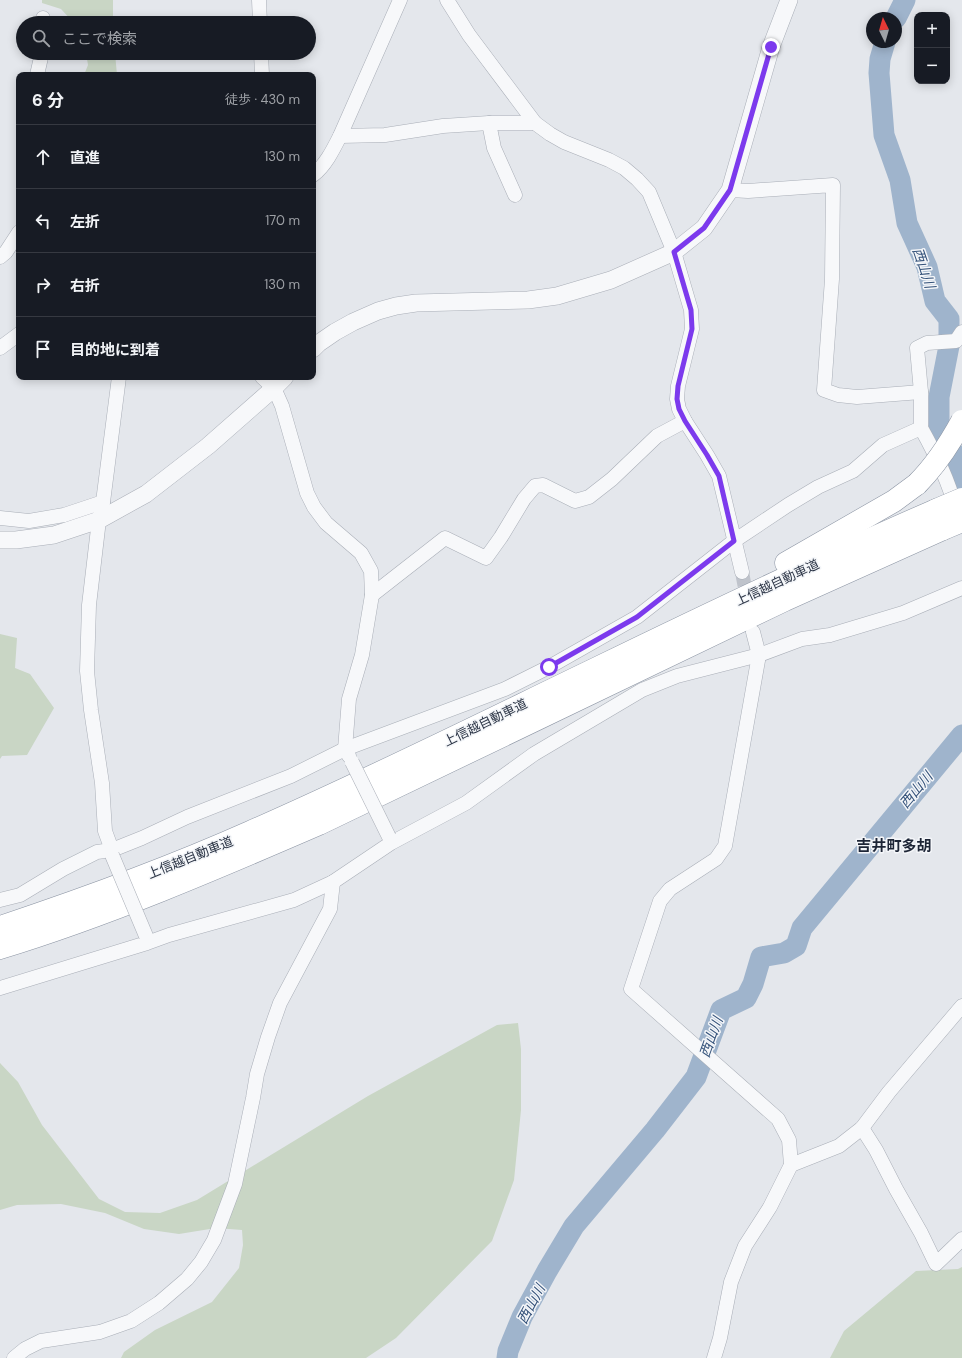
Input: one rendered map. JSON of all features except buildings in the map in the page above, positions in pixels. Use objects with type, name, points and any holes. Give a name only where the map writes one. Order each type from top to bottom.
[{"type":"highway","points":[[596,668],[894,501],[917,484],[943,455],[962,421]]},
{"type":"highway","name":"上信越自動車道","points":[[0,948],[124,904],[319,824],[863,564],[951,526],[962,499]]},
{"type":"highway","name":"上信越自動車道","points":[[0,928],[117,886],[187,859],[255,830],[380,774],[776,582],[951,526]]},
{"type":"street","points":[[260,0],[260,16]]},
{"type":"street","points":[[447,0],[469,35],[535,123],[564,142],[619,166],[637,179],[649,192],[674,252],[691,310],[692,329],[678,386],[677,399],[679,409],[719,476],[742,572]]},
{"type":"street","points":[[316,347],[347,325],[378,311],[416,303],[528,300],[557,296],[611,280],[674,252],[704,228],[730,190],[771,47],[789,0]]},
{"type":"street","points":[[316,173],[330,155],[340,136],[395,2]]},
{"type":"street","points":[[38,72],[40,60]]},
{"type":"street","points":[[261,60],[262,72]]},
{"type":"street","points":[[340,136],[385,135],[443,126],[535,123]]},
{"type":"street","points":[[489,124],[494,148],[515,195]]},
{"type":"street","points":[[730,190],[748,192],[833,186],[832,279],[824,390],[838,395],[857,397],[921,392]]},
{"type":"street","points":[[0,257],[6,252],[16,237]]},
{"type":"street","points":[[951,526],[950,488],[933,449],[921,428],[921,392],[918,348],[927,343],[956,341],[962,332]]},
{"type":"street","points":[[0,348],[16,336]]},
{"type":"street","points":[[119,380],[102,502],[98,520],[89,605],[87,671],[91,710],[102,783],[105,831],[146,940]]},
{"type":"street","points":[[0,540],[16,540],[54,535],[98,520],[146,494],[208,446],[274,381],[307,493],[314,507],[326,522],[361,554],[371,571],[372,596],[362,655],[349,699],[345,749],[390,840]]},
{"type":"street","points":[[372,596],[445,538],[486,558],[501,537],[524,498],[535,486],[543,485],[575,501],[589,497],[612,479],[657,436],[685,421]]},
{"type":"street","points":[[0,900],[20,895],[64,869],[97,852],[112,852],[187,817],[291,776],[345,749],[505,689],[549,667],[637,617],[734,541],[818,487],[853,471],[883,445],[921,428]]},
{"type":"street","points":[[0,518],[29,521],[64,515],[102,502]]},
{"type":"street","points":[[0,988],[146,940],[294,900],[333,882],[390,840],[466,803],[534,754],[642,690],[677,676],[759,655],[802,639],[830,635],[903,613],[962,588]]},
{"type":"street","points":[[714,1358],[720,1338],[731,1282],[745,1246],[770,1207],[791,1165],[789,1140],[778,1119],[631,989],[660,901],[670,889],[716,859],[725,846],[759,655],[753,632]]},
{"type":"street","points":[[14,1358],[25,1349],[41,1341],[100,1332],[131,1321],[159,1303],[187,1279],[201,1262],[214,1240],[234,1184],[257,1074],[268,1037],[280,1003],[330,909],[333,882]]},
{"type":"street","points":[[791,1165],[839,1146],[862,1128],[889,1092],[962,1006]]},
{"type":"street","points":[[862,1128],[876,1150],[936,1264],[962,1239]]},
{"type":"green space","points":[[42,0],[113,0],[113,16],[68,16],[61,9],[42,3]]},
{"type":"green space","points":[[87,60],[116,60],[117,72],[85,72],[88,65]]},
{"type":"green space","points":[[0,634],[17,638],[15,668],[30,674],[54,708],[27,755],[2,756],[0,759]]},
{"type":"green space","points":[[518,1023],[521,1049],[521,1110],[514,1180],[492,1241],[396,1338],[366,1358],[121,1358],[124,1352],[155,1330],[212,1302],[239,1268],[243,1245],[242,1230],[216,1228],[179,1234],[144,1229],[105,1213],[61,1204],[17,1205],[0,1210],[0,1063],[18,1082],[42,1125],[99,1199],[125,1212],[160,1213],[197,1200],[368,1096],[497,1025]]},
{"type":"green space","points":[[962,1267],[962,1358],[830,1358],[844,1331],[916,1271],[958,1269]]},
{"type":"waterway","name":"西山川","points":[[899,12],[905,0]]},
{"type":"waterway","name":"西山川","points":[[883,48],[880,59],[879,73],[884,135],[900,180],[907,223],[927,267],[935,301],[949,319],[949,346],[939,397],[939,425],[953,452],[962,489]]},
{"type":"waterway","name":"西山川","points":[[507,1358],[508,1351],[522,1317],[574,1226],[655,1130],[696,1077],[721,1010],[746,998],[753,984],[761,957],[784,953],[796,946],[802,928],[962,735]]},
{"type":"tunnel","points":[[742,572],[748,604]]},
{"type":"district","name":"吉井町多胡","points":[[894,846]]},
{"type":"route","points":[[549,667],[637,617],[734,541],[719,476],[679,409],[677,399],[678,386],[692,329],[691,310],[674,252],[704,228],[730,190],[771,47]]}]
